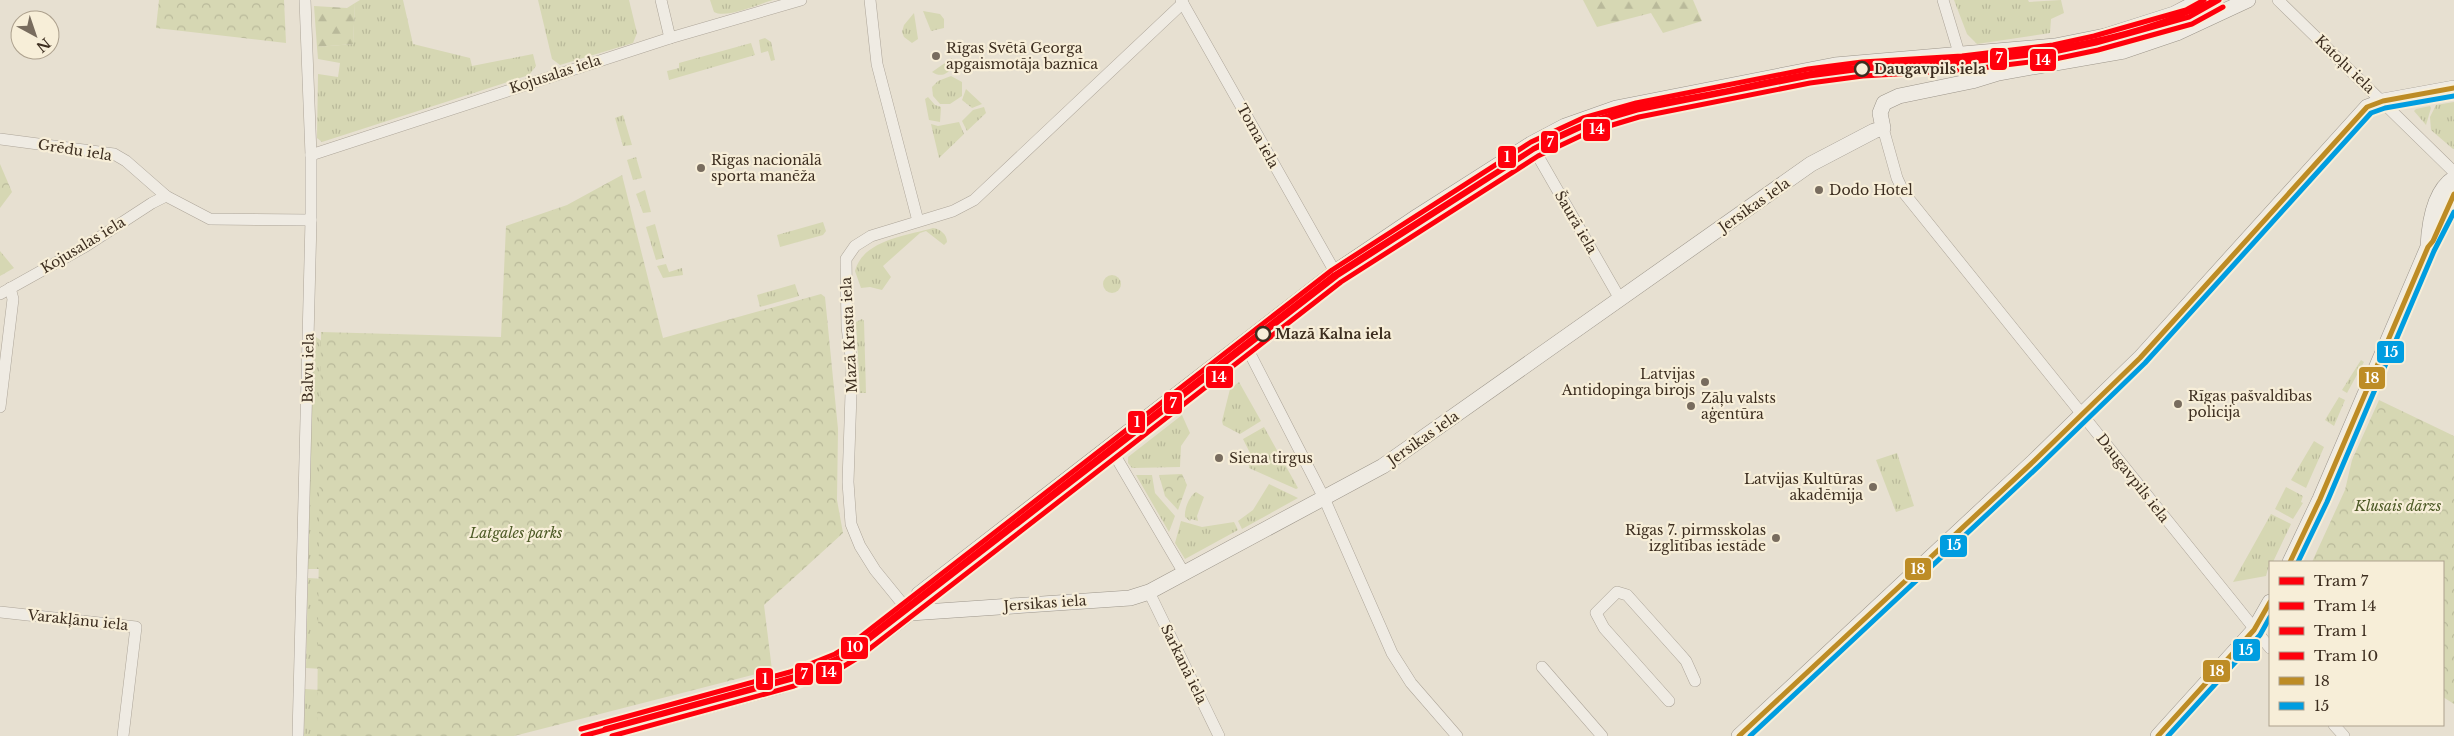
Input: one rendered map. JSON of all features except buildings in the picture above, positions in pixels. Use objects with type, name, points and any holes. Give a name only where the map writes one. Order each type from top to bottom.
[{"type":"street","name":"Balvu iela","points":[[298,736],[311,220],[311,155],[305,0]]},
{"type":"street","points":[[661,0],[670,38]]},
{"type":"street","name":"Kojusalas iela","points":[[311,155],[670,38],[801,0]]},
{"type":"street","points":[[870,0],[877,64],[918,221]]},
{"type":"street","points":[[1943,0],[1959,53],[1972,81],[1998,73],[2124,51],[2177,33],[2248,0]]},
{"type":"street","points":[[596,736],[780,686],[827,669],[857,653],[910,613],[919,594],[1335,272],[1531,144],[1573,123],[1616,108],[1835,65],[2055,46],[2105,36],[2174,14],[2201,0]]},
{"type":"street","name":"Katoļu iela","points":[[2278,0],[2454,172]]},
{"type":"street","name":"Mazā Krasta iela","points":[[910,613],[875,570],[860,546],[851,524],[848,482],[852,364],[845,288],[846,259],[855,246],[871,236],[953,211],[974,200],[1182,1]]},
{"type":"street","name":"Toma iela","points":[[1182,1],[1335,272]]},
{"type":"street","name":"Daugavpils iela","points":[[1972,81],[1908,94],[1884,103],[1880,113],[1883,128],[1897,178],[1904,193],[2269,647]]},
{"type":"street","points":[[1739,736],[2082,414],[2183,313],[2367,107],[2383,101],[2454,88]]},
{"type":"street","name":"Jersikas iela","points":[[910,613],[1130,598],[1149,592],[1383,466],[1811,164],[1883,128]]},
{"type":"street","name":"Grēdu iela","points":[[0,139],[114,154],[126,161],[166,196],[210,219],[311,220]]},
{"type":"street","name":"Šaurā iela","points":[[1531,144],[1620,300]]},
{"type":"street","points":[[2290,561],[2317,506],[2428,247],[2431,222],[2439,197],[2445,183],[2454,178]]},
{"type":"street","points":[[2428,247],[2433,241],[2454,194]]},
{"type":"street","name":"Kojusalas iela","points":[[5,291],[78,250],[166,196]]},
{"type":"street","points":[[0,407],[13,299],[5,291]]},
{"type":"street","points":[[1244,342],[1324,498],[1397,662],[1412,683],[1457,736]]},
{"type":"street","points":[[1110,447],[1184,573]]},
{"type":"street","name":"Sarkanā iela","points":[[1149,592],[1219,736]]},
{"type":"street","points":[[1669,701],[1604,628],[1596,613],[1617,592],[1627,594],[1673,646],[1686,661],[1695,681]]},
{"type":"street","points":[[2158,736],[2254,630],[2269,604]]},
{"type":"street","name":"Varakļānu iela","points":[[0,612],[136,627],[122,736]]},
{"type":"street","points":[[1542,668],[1602,736]]},
{"type":"street","points":[[2335,726],[2344,736]]},
{"type":"green space","points":[[159,0],[284,0],[286,43],[156,28]]},
{"type":"green space","points":[[360,0],[403,0],[413,44],[470,58],[472,66],[533,54],[536,66],[529,75],[322,142],[317,138],[318,74],[338,77],[340,63],[318,59],[317,47],[353,44],[355,3]]},
{"type":"green space","points":[[538,0],[629,0],[637,33],[633,43],[560,65],[552,59]]},
{"type":"green space","points":[[710,0],[773,0],[734,12],[719,14],[714,12]]},
{"type":"green space","points":[[1583,0],[1693,0],[1702,21],[1663,33],[1651,13],[1597,27]]},
{"type":"green space","points":[[1954,0],[2028,0],[2029,2],[2061,0],[2064,13],[2051,19],[2050,33],[1977,44],[1967,34]]},
{"type":"green space","points":[[355,3],[353,44],[317,47],[314,6],[347,8]]},
{"type":"green space","points":[[923,11],[940,14],[944,19],[944,28],[931,31]]},
{"type":"green space","points":[[914,13],[918,39],[912,43],[904,37],[902,32],[904,25]]},
{"type":"green space","points":[[765,38],[771,42],[775,60],[771,61],[768,51],[761,53],[759,40]]},
{"type":"green space","points":[[751,43],[755,55],[669,80],[667,71],[679,68],[679,63]]},
{"type":"green space","points":[[952,58],[953,65],[947,73],[939,75],[932,72]]},
{"type":"green space","points":[[951,76],[962,82],[962,96],[950,104],[940,104],[933,96],[932,87],[938,81]]},
{"type":"green space","points":[[966,89],[982,104],[972,108],[962,100]]},
{"type":"green space","points":[[928,97],[935,105],[941,107],[940,122],[929,120],[925,99]]},
{"type":"green space","points":[[2454,102],[2453,149],[2431,130],[2430,117],[2436,105]]},
{"type":"green space","points":[[2430,106],[2431,108],[2426,125],[2414,111]]},
{"type":"green space","points":[[984,107],[986,113],[967,131],[962,121],[973,110]]},
{"type":"green space","points":[[623,115],[632,145],[623,146],[615,118]]},
{"type":"green space","points":[[959,122],[964,134],[939,158],[931,124],[938,126]]},
{"type":"green space","points":[[636,157],[642,178],[633,180],[627,160]]},
{"type":"green space","points":[[0,164],[12,192],[0,208]]},
{"type":"green space","name":"Latgales parks","points":[[622,175],[663,338],[821,294],[825,297],[838,429],[837,500],[843,533],[764,605],[772,670],[514,736],[317,736],[321,332],[501,337],[506,226],[567,205]]},
{"type":"green space","points":[[645,190],[651,212],[643,213],[636,194]]},
{"type":"green space","points":[[823,222],[826,231],[823,235],[780,247],[777,235]]},
{"type":"green space","points":[[655,224],[664,258],[656,260],[646,227]]},
{"type":"green space","points":[[933,228],[938,229],[944,234],[947,242],[944,245],[926,231],[920,233],[883,266],[891,277],[882,290],[870,287],[861,288],[855,271],[867,252],[887,241]]},
{"type":"green space","points":[[0,251],[14,268],[0,276]]},
{"type":"green space","points":[[666,264],[669,272],[682,268],[683,275],[663,278],[657,266]]},
{"type":"green space","points":[[1112,275],[1118,278],[1121,284],[1118,290],[1112,293],[1106,290],[1103,284],[1106,278]]},
{"type":"green space","points":[[795,284],[799,296],[760,307],[757,295]]},
{"type":"green space","points":[[862,319],[864,321],[866,393],[860,393],[856,322]]},
{"type":"green space","points":[[313,335],[334,349],[324,569],[308,569]]},
{"type":"green space","points":[[2361,360],[2364,362],[2347,393],[2342,390]]},
{"type":"green space","points":[[1239,382],[1261,421],[1240,434],[1223,425],[1222,421],[1230,389]]},
{"type":"green space","points":[[2339,397],[2345,400],[2334,426],[2325,420]]},
{"type":"green space","name":"Klusais dārzs","points":[[2379,400],[2454,436],[2454,704],[2444,698],[2444,561],[2312,561],[2345,490],[2352,460]]},
{"type":"green space","points":[[1182,415],[1190,433],[1181,446],[1180,467],[1132,468],[1128,463],[1128,457]]},
{"type":"green space","points":[[1264,427],[1298,488],[1296,489],[1249,468],[1250,453],[1243,439]]},
{"type":"green space","points":[[2314,441],[2324,447],[2306,488],[2291,480]]},
{"type":"green space","points":[[1897,453],[1914,506],[1896,512],[1876,460]]},
{"type":"green space","points":[[1182,474],[1187,485],[1178,510],[1165,496],[1159,475]]},
{"type":"green space","points":[[1136,475],[1152,475],[1155,493],[1175,516],[1169,532]]},
{"type":"green space","points":[[1269,484],[1298,498],[1242,529],[1238,521],[1253,510]]},
{"type":"green space","points":[[2286,487],[2303,496],[2301,502],[2303,503],[2293,519],[2275,509]]},
{"type":"green space","points":[[1196,492],[1204,497],[1197,516],[1198,521],[1191,519],[1190,521],[1185,517],[1185,511],[1189,500]]},
{"type":"green space","points":[[2271,514],[2291,524],[2273,561],[2269,561],[2266,576],[2233,582]]},
{"type":"green space","points":[[1181,521],[1202,527],[1234,522],[1238,530],[1185,559],[1175,543]]},
{"type":"green space","points":[[308,578],[325,579],[322,669],[306,668]]},
{"type":"green space","points":[[305,689],[321,690],[320,736],[304,736]]},
{"type":"tram line","name":"1","points":[[581,729],[790,672],[835,654],[850,645],[1332,270],[1531,142],[1583,118],[1636,103],[1808,69],[1862,62],[1962,56],[2053,45],[2094,36],[2186,10],[2204,0]]},
{"type":"tram line","name":"10","points":[[605,729],[793,677],[845,655],[1334,275],[1533,149],[1571,130],[1598,119],[1638,107],[1779,79],[1839,69],[1983,57],[2077,44],[2124,34],[2170,19],[2215,0]]},
{"type":"tram line","name":"7","points":[[583,736],[792,679],[838,661],[854,651],[1337,276],[1534,149],[1586,125],[1637,110],[1809,76],[1862,69],[1963,63],[2054,52],[2096,43],[2189,17],[2219,0]]},
{"type":"tram line","name":"14","points":[[612,736],[794,686],[841,668],[859,657],[1341,282],[1538,156],[1589,132],[1639,117],[1810,83],[1863,76],[1964,70],[2055,59],[2098,50],[2192,24],[2223,7]]},
{"type":"transit line","name":"18","points":[[1739,736],[2034,461],[2140,358],[2367,107],[2383,101],[2454,88]]},
{"type":"transit line","name":"15","points":[[1750,736],[2039,466],[2145,363],[2371,113],[2385,108],[2454,96]]},
{"type":"transit line","name":"18","points":[[2290,561],[2320,499],[2428,247],[2433,241],[2454,194]]},
{"type":"transit line","name":"15","points":[[2298,561],[2327,502],[2434,251],[2454,212]]},
{"type":"transit line","name":"18","points":[[2158,736],[2254,630],[2269,604]]},
{"type":"transit line","name":"15","points":[[2168,736],[2260,635],[2269,619]]},
{"type":"place","name":"Rīgas Svētā Georga apgaismotāja baznīca","points":[[936,56]]},
{"type":"place","name":"Daugavpils iela","points":[[1862,69]]},
{"type":"place","name":"Rīgas nacionālā sporta manēža","points":[[701,168]]},
{"type":"place","name":"Dodo Hotel","points":[[1819,190]]},
{"type":"place","name":"Mazā Kalna iela","points":[[1263,334]]},
{"type":"place","name":"Latvijas Antidopinga birojs","points":[[1705,382]]},
{"type":"place","name":"Rīgas pašvaldības policija","points":[[2178,404]]},
{"type":"place","name":"Zāļu valsts aģentūra","points":[[1691,406]]},
{"type":"place","name":"Siena tirgus","points":[[1219,458]]},
{"type":"place","name":"Latvijas Kultūras akadēmija","points":[[1873,487]]},
{"type":"place","name":"Rīgas 7. pirmsskolas izglītības iestāde","points":[[1776,538]]}]
